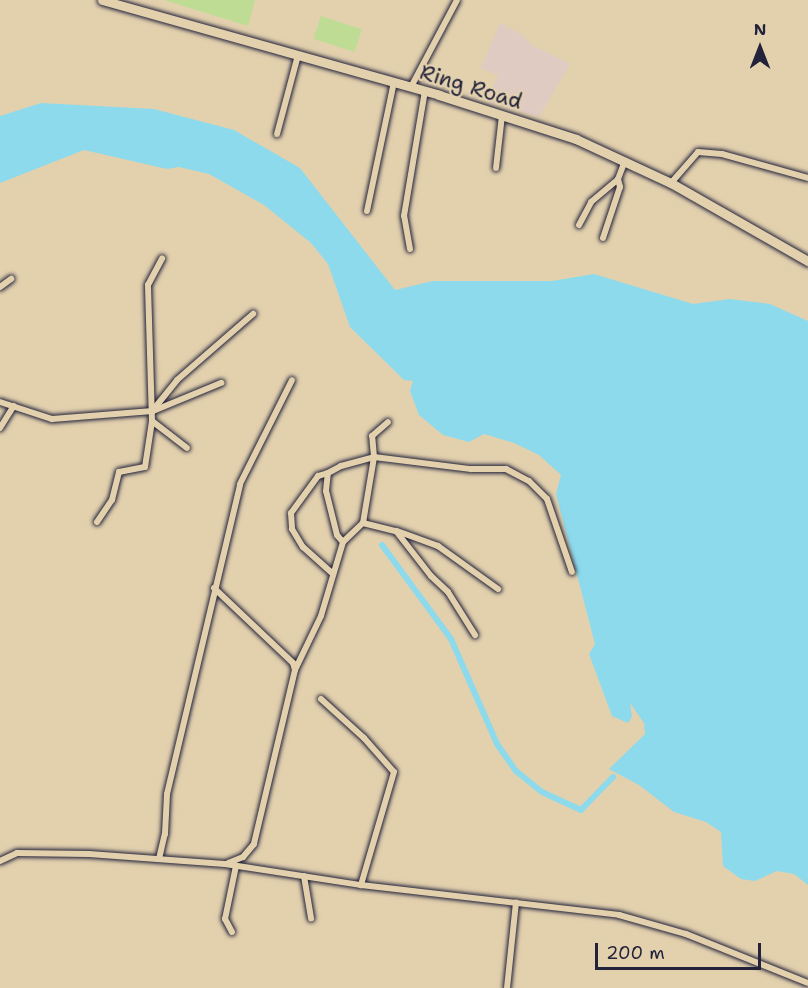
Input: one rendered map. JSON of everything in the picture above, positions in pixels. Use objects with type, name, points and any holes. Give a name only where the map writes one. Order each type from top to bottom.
[{"type":"main road","name":"Ring Road","points":[[102,0],[425,91],[576,139],[671,183],[808,261]]},
{"type":"street","points":[[411,87],[457,0]]},
{"type":"street","points":[[277,134],[298,54]]},
{"type":"street","points":[[367,211],[394,82]]},
{"type":"street","points":[[410,249],[404,216],[425,91]]},
{"type":"street","points":[[496,168],[502,116]]},
{"type":"street","points":[[671,183],[698,152],[722,154],[808,178]]},
{"type":"street","points":[[579,225],[591,202],[618,179],[626,161]]},
{"type":"street","points":[[603,238],[620,187],[618,179]]},
{"type":"street","points":[[97,522],[112,500],[118,472],[146,467],[153,411],[148,285],[162,260]]},
{"type":"street","points":[[0,287],[11,279]]},
{"type":"street","points":[[153,411],[177,380],[253,314]]},
{"type":"street","points":[[159,859],[165,834],[167,794],[213,588],[240,484],[292,380]]},
{"type":"street","points":[[0,402],[52,419],[153,411],[221,383]]},
{"type":"street","points":[[0,428],[14,406]]},
{"type":"street","points":[[152,421],[187,448]]},
{"type":"street","points":[[225,864],[243,857],[254,844],[295,670],[321,616],[343,542],[363,523],[374,457],[372,436],[388,422]]},
{"type":"street","points":[[332,573],[303,547],[292,529],[291,513],[318,476],[374,457],[471,469],[498,467],[529,481],[547,500],[572,572]]},
{"type":"street","points":[[328,473],[326,491],[333,521],[343,542]]},
{"type":"street","points":[[363,523],[396,531],[438,546],[498,589]]},
{"type":"street","points":[[396,531],[430,576],[448,592],[475,635]]},
{"type":"street","points":[[213,588],[293,663],[295,670]]},
{"type":"street","points":[[321,699],[394,772],[361,885]]},
{"type":"street","points":[[0,861],[17,853],[225,864],[361,885],[516,902],[631,918],[686,934],[808,984]]},
{"type":"street","points":[[232,932],[225,919],[236,866]]},
{"type":"street","points":[[304,876],[311,918]]},
{"type":"street","points":[[507,988],[516,902]]},
{"type":"shaded area","points":[[500,23],[522,35],[530,44],[570,64],[539,117],[486,101],[498,76],[481,68]]},
{"type":"green space","points":[[164,0],[255,0],[248,26]]},
{"type":"green space","points":[[321,16],[362,29],[354,52],[314,39]]},
{"type":"water","points":[[41,103],[154,109],[234,130],[300,168],[395,290],[433,281],[552,281],[594,274],[693,304],[730,299],[770,304],[808,321],[808,885],[794,874],[777,871],[755,881],[741,879],[723,866],[721,832],[706,822],[674,812],[639,785],[609,769],[645,734],[644,723],[630,703],[632,717],[628,723],[612,716],[589,654],[595,644],[556,494],[561,475],[539,455],[514,443],[484,434],[469,442],[443,435],[419,415],[410,391],[413,381],[404,380],[350,327],[328,264],[311,243],[264,205],[209,174],[179,167],[167,169],[84,150],[0,183],[0,116]]},
{"type":"waterway","points":[[382,545],[451,639],[497,744],[516,771],[542,792],[581,810],[613,777]]}]
